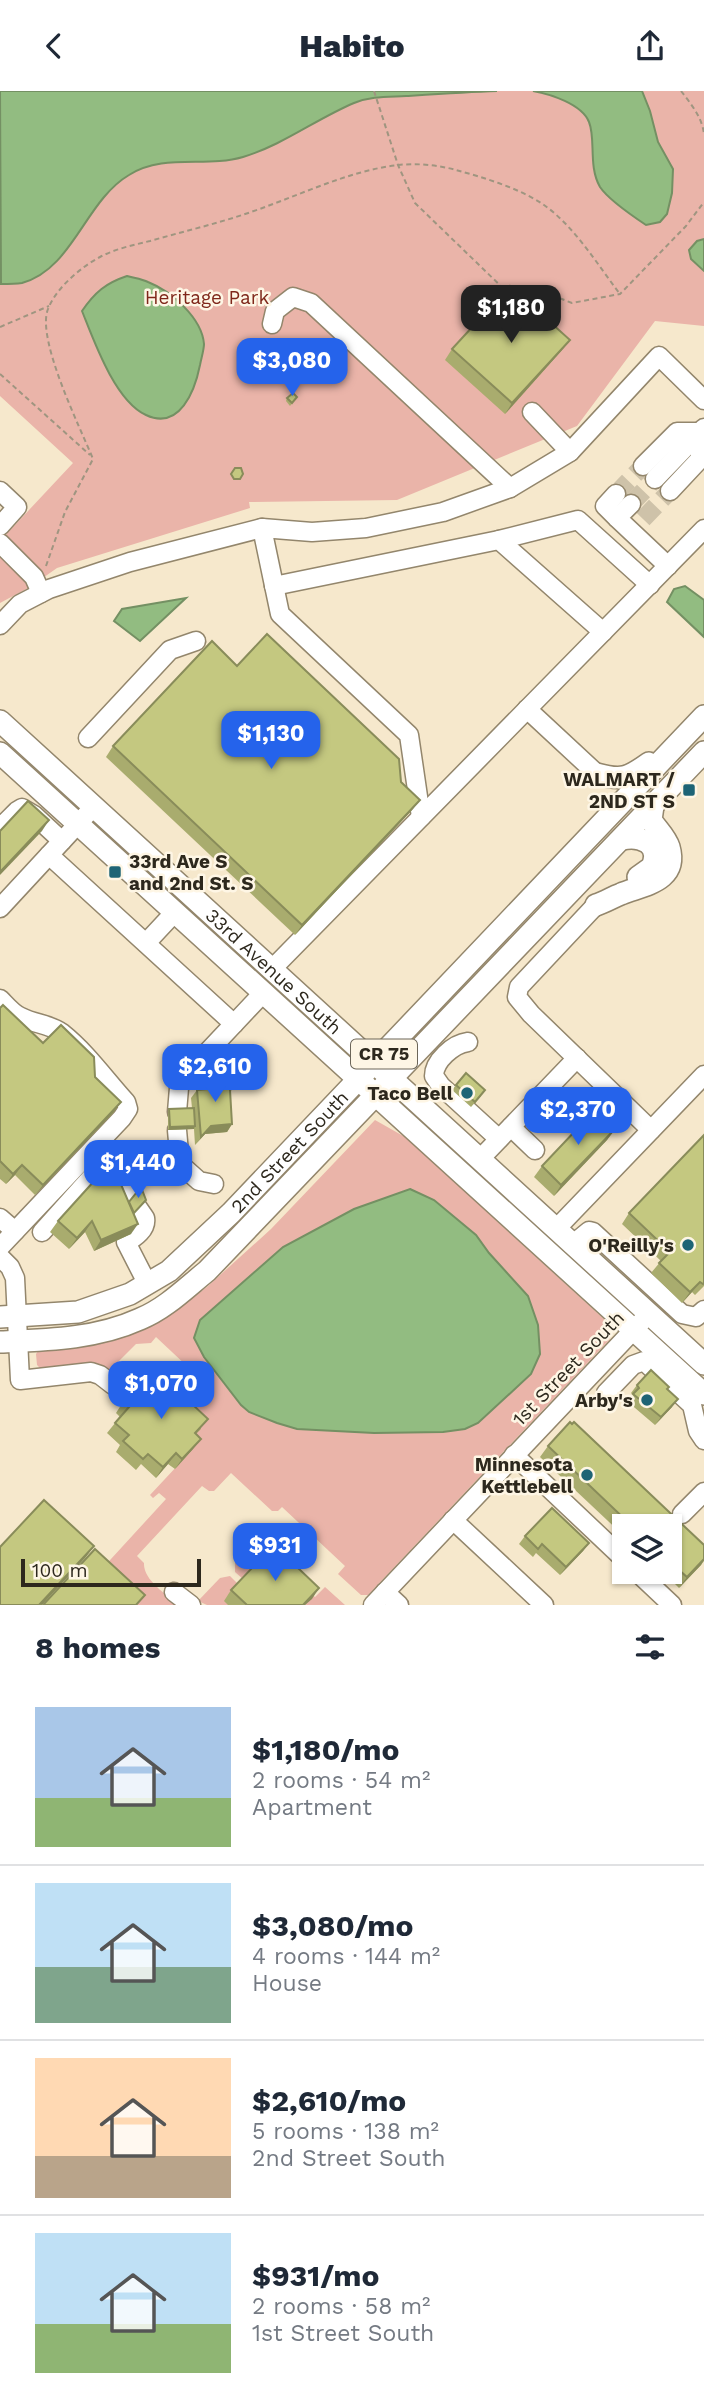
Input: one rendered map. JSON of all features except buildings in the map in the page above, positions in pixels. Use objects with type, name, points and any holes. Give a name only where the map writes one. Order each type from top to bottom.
[{"type":"main road","name":"2nd Street South","points":[[9,1317],[78,1312],[130,1294],[169,1271],[212,1233],[376,1063],[704,716]]},
{"type":"main road","name":"33rd Avenue South","points":[[0,721],[704,1364]]},
{"type":"main road","points":[[597,774],[614,779],[626,778],[678,744]]},
{"type":"main road","name":"33rd Avenue South","points":[[0,753],[704,1394]]},
{"type":"main road","name":"2nd Street South","points":[[10,1341],[63,1339],[100,1332],[141,1319],[174,1298],[207,1271],[704,753]]},
{"type":"main road","points":[[597,774],[607,798],[607,807],[600,825]]},
{"type":"main road","points":[[596,905],[648,886],[666,871],[670,852],[666,840],[651,820],[653,806]]},
{"type":"main road","points":[[596,905],[622,883],[645,874],[654,862],[652,848],[642,839],[622,839]]},
{"type":"street","points":[[272,324],[275,311],[293,297],[311,303],[510,488]]},
{"type":"street","points":[[0,625],[42,584],[262,528],[312,532],[366,529],[443,512],[510,488],[570,451],[659,356],[704,400]]},
{"type":"street","points":[[532,412],[570,451]]},
{"type":"street","points":[[649,473],[702,430]]},
{"type":"street","points":[[670,491],[700,459],[702,430]]},
{"type":"street","points":[[0,491],[17,507],[0,526]]},
{"type":"street","points":[[623,499],[618,518],[637,525],[668,566]]},
{"type":"street","points":[[274,586],[499,540],[578,520],[650,585]]},
{"type":"street","points":[[262,528],[280,614],[409,735],[421,817]]},
{"type":"street","points":[[272,969],[704,529]]},
{"type":"street","points":[[499,540],[603,632]]},
{"type":"street","points":[[0,543],[42,584]]},
{"type":"street","points":[[88,738],[170,650],[196,641]]},
{"type":"street","points":[[527,709],[597,774]]},
{"type":"street","points":[[0,908],[94,807]]},
{"type":"street","points":[[0,828],[22,808],[34,815],[62,841]]},
{"type":"street","points":[[49,855],[234,1024]]},
{"type":"street","points":[[596,905],[517,992],[517,997],[531,1014],[651,1130]]},
{"type":"street","points":[[146,943],[175,912]]},
{"type":"street","points":[[214,1184],[199,1181],[180,1164],[177,1121],[180,1083],[264,992]]},
{"type":"street","points":[[0,999],[20,1017],[59,1031],[72,1042],[96,1066],[126,1102],[128,1109],[0,1247]]},
{"type":"street","points":[[468,1042],[451,1050],[435,1066],[434,1076],[441,1086],[505,1133],[536,1150]]},
{"type":"street","points":[[480,1159],[577,1058]]},
{"type":"street","points":[[556,1229],[704,1075]]},
{"type":"street","points":[[42,1232],[95,1173],[106,1166],[114,1172],[145,1218],[143,1228],[126,1242],[147,1283]]},
{"type":"street","points":[[0,1218],[15,1231]]},
{"type":"street","points":[[572,1244],[584,1233],[593,1232],[682,1314],[696,1317],[704,1310]]},
{"type":"street","points":[[0,1257],[10,1266],[15,1278],[9,1317],[10,1341],[20,1380],[91,1372],[113,1385]]},
{"type":"street","name":"1st Street South","points":[[379,1598],[649,1314]]},
{"type":"street","points":[[606,1393],[633,1365],[644,1361],[692,1405],[698,1431],[704,1440]]},
{"type":"street","points":[[514,1455],[612,1548]]},
{"type":"street","points":[[682,1514],[703,1494]]},
{"type":"street","points":[[453,1520],[544,1605]]},
{"type":"street","points":[[650,1584],[672,1605]]},
{"type":"street","points":[[174,1592],[191,1605]]},
{"type":"street","points":[[379,1598],[399,1605]]},
{"type":"path","points":[[374,91],[398,165],[415,203],[510,295]]},
{"type":"path","points":[[681,91],[704,123]]},
{"type":"path","points":[[699,118],[704,134]]},
{"type":"path","points":[[42,584],[65,512],[93,459],[44,327],[50,306],[57,295],[76,274],[99,258],[240,216],[360,173],[398,165],[425,165],[454,169],[517,191],[544,205],[565,224],[620,293]]},
{"type":"path","points":[[519,304],[536,289],[572,303],[620,293],[686,226],[704,202]]},
{"type":"path","points":[[0,327],[50,306]]},
{"type":"path","points":[[0,374],[84,447],[93,459]]},
{"type":"green space","name":"Heritage Park","points":[[0,91],[704,91],[704,326],[655,321],[577,426],[397,500],[249,502],[250,508],[57,568],[0,603],[0,541],[73,463],[0,396]]},
{"type":"green space","points":[[375,1120],[405,1137],[605,1320],[611,1332],[610,1339],[368,1595],[361,1595],[338,1574],[345,1566],[282,1507],[278,1511],[272,1511],[231,1473],[214,1491],[202,1486],[137,1556],[144,1563],[151,1581],[178,1605],[137,1605],[100,1571],[166,1499],[159,1493],[153,1498],[150,1495],[193,1449],[187,1417],[205,1398],[200,1391],[205,1383],[156,1337],[151,1343],[136,1344],[108,1372],[42,1370],[37,1365],[36,1354],[38,1351],[71,1348],[169,1314],[185,1304],[271,1229]]},
{"type":"green space","points":[[255,1540],[286,1569],[244,1580],[235,1572],[235,1562]]},
{"type":"green space","points":[[230,1576],[239,1585],[228,1605],[207,1605],[198,1601],[220,1578]]},
{"type":"green space","points":[[301,1585],[315,1597],[325,1587],[345,1605],[305,1605],[311,1598]]},
{"type":"shaded area","points":[[0,91],[497,91],[367,99],[340,109],[272,146],[243,157],[156,164],[142,168],[114,187],[101,201],[54,264],[22,283],[1,284]]},
{"type":"shaded area","points":[[533,91],[642,91],[658,142],[673,169],[672,193],[667,214],[660,222],[646,225],[600,187],[594,170],[591,129],[580,110],[565,101]]},
{"type":"shaded area","points":[[704,239],[704,271],[691,259],[689,250],[697,241]]},
{"type":"shaded area","points":[[127,276],[143,280],[166,292],[191,315],[202,334],[204,349],[190,396],[177,413],[168,417],[146,415],[125,397],[107,369],[82,311],[102,289]]},
{"type":"shaded area","points":[[685,586],[704,600],[704,637],[667,602],[674,589]]},
{"type":"shaded area","points":[[186,598],[140,641],[114,621],[122,609]]},
{"type":"shaded area","points":[[410,1189],[434,1200],[476,1235],[528,1296],[538,1325],[540,1354],[531,1374],[478,1423],[465,1429],[443,1432],[374,1433],[297,1429],[249,1412],[204,1357],[194,1338],[200,1320],[283,1247],[354,1209]]},
{"type":"tunnel","points":[[616,494],[643,466]]},
{"type":"tunnel","points":[[631,504],[655,479]]},
{"type":"tunnel","points":[[643,519],[670,491]]},
{"type":"place","name":"WALMART / 2ND ST S","points":[[689,790]]},
{"type":"place","name":"33rd Ave S and 2nd St. S","points":[[115,872]]},
{"type":"place","name":"Taco Bell","points":[[467,1093]]},
{"type":"place","name":"O'Reilly's","points":[[688,1245]]},
{"type":"place","name":"Arby's","points":[[647,1400]]},
{"type":"place","name":"Minnesota Kettlebell","points":[[587,1475]]}]
